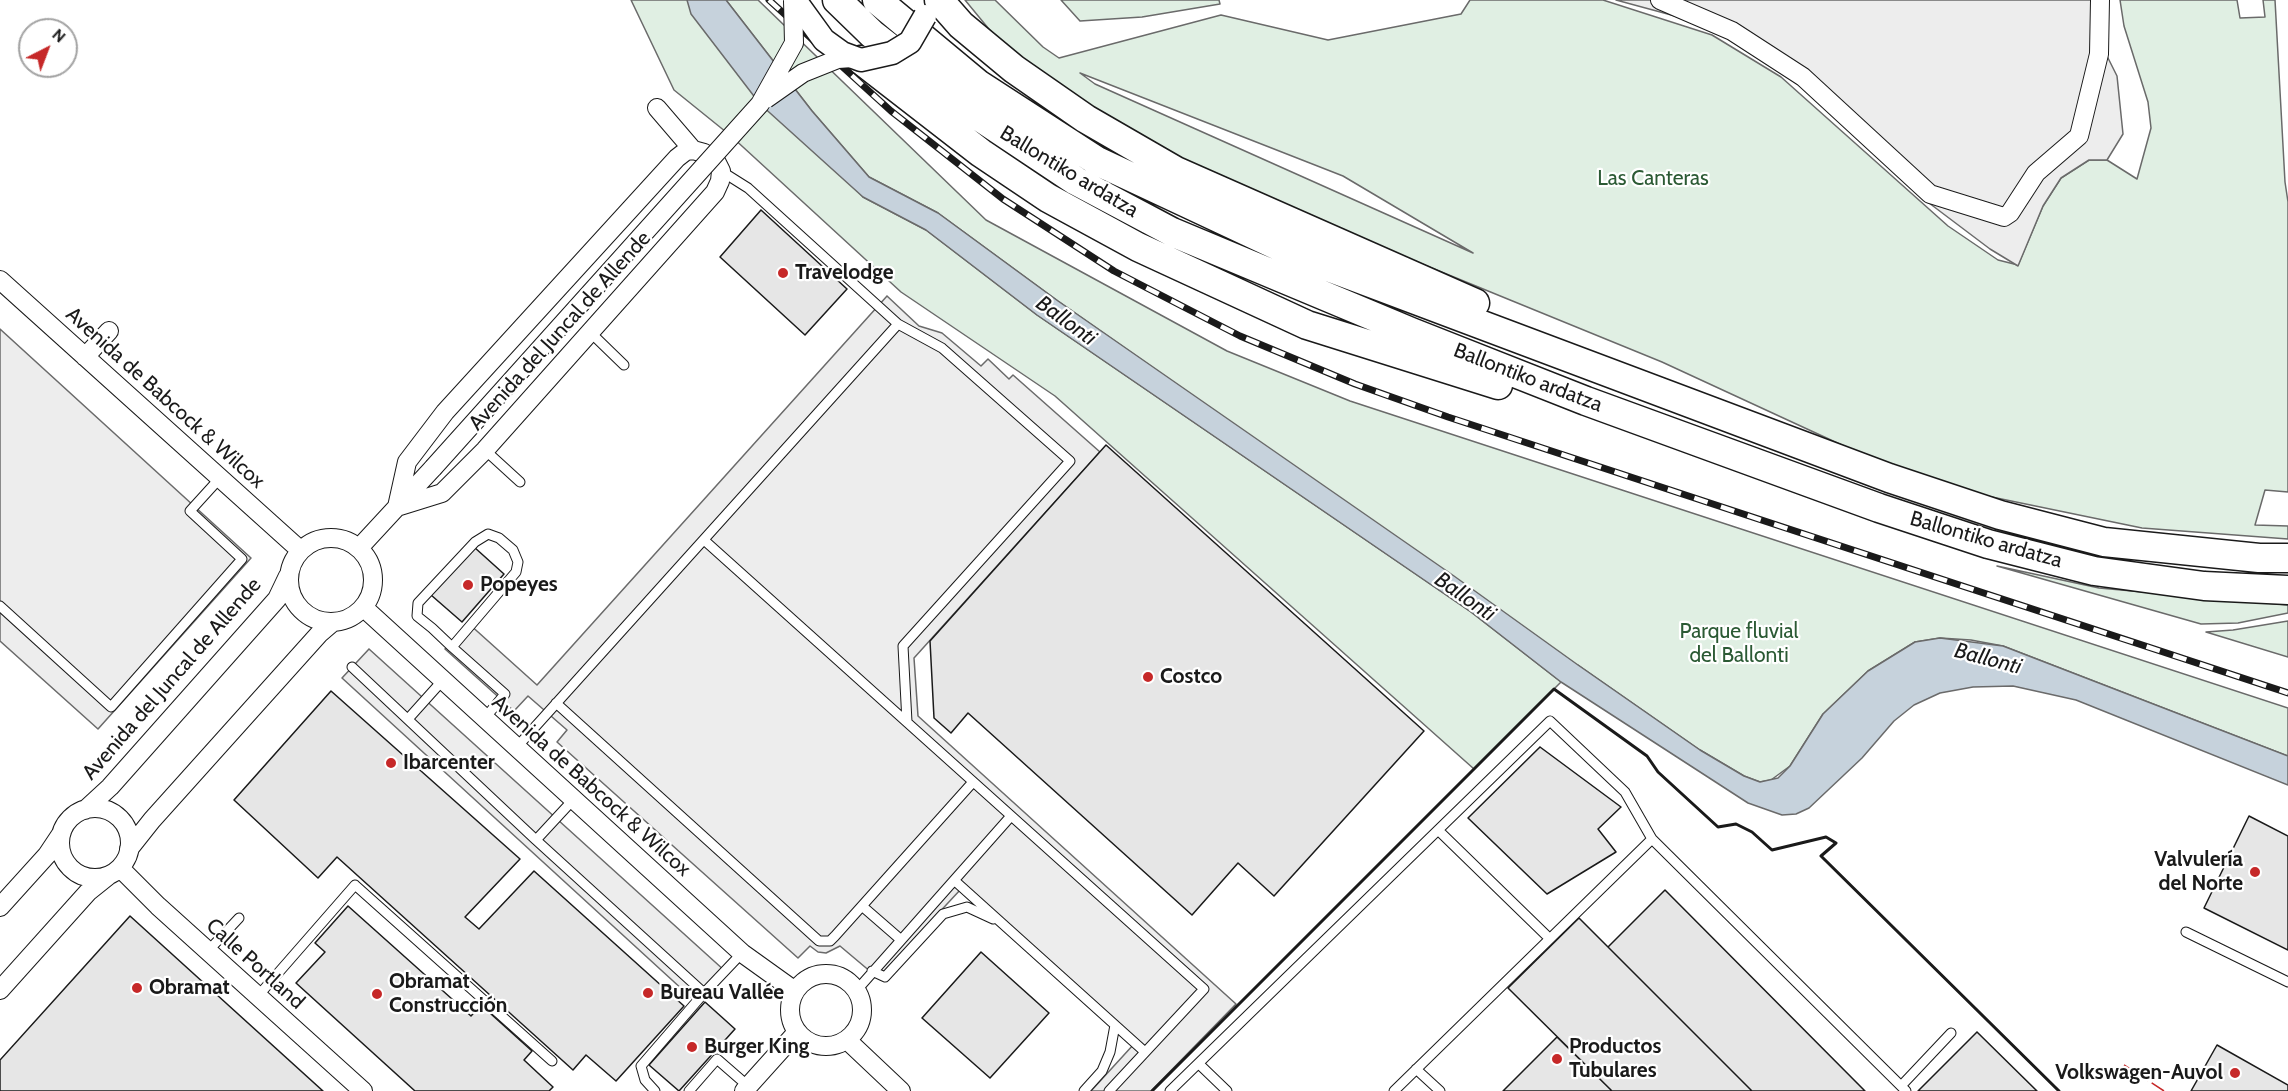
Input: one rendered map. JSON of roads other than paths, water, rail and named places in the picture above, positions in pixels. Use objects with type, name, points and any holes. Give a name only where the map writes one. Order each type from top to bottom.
[{"type":"main road","name":"Ballontiko ardatza","points":[[837,0],[872,34],[968,109],[1076,182],[1193,241],[1411,332],[1586,401],[1879,508],[1988,544],[2094,571],[2204,586],[2288,590]]},
{"type":"main road","name":"Ballontiko ardatza","points":[[876,0],[978,84],[1108,166],[1304,258],[1889,478],[2000,515],[2104,542],[2259,558],[2288,558]]},
{"type":"main road","points":[[932,8],[961,25],[1014,69],[1086,119],[1176,171],[1517,321],[1616,374]]},
{"type":"main road","points":[[857,59],[981,153],[1048,198],[1138,247],[1307,325],[1552,402],[1586,401]]},
{"type":"street","points":[[794,0],[824,40],[857,59]]},
{"type":"street","points":[[760,104],[794,44],[794,0]]},
{"type":"street","points":[[1660,0],[1732,31],[1803,77],[1930,194],[2004,217],[2010,213],[2036,173],[2079,136],[2099,54],[2100,0]]},
{"type":"street","points":[[760,104],[803,73],[838,59],[857,59],[892,53],[910,42],[932,8]]},
{"type":"street","name":"Avenida del Juncal de Allende","points":[[359,548],[760,104]]},
{"type":"street","points":[[657,108],[693,150],[711,157],[721,171]]},
{"type":"street","name":"Avenida del Juncal de Allende","points":[[398,507],[407,462],[445,412],[677,158],[686,151],[693,150]]},
{"type":"street","name":"Avenida del Juncal de Allende","points":[[398,507],[442,493],[485,450],[715,192],[721,171]]},
{"type":"street","name":"Avenida de Babcock & Wilcox","points":[[0,280],[300,550]]},
{"type":"street","points":[[85,357],[109,331]]},
{"type":"street","points":[[0,990],[88,892],[115,871],[152,820],[319,634],[333,622],[355,615],[363,607],[371,589],[372,570],[359,548],[336,538],[311,542],[300,550],[292,562],[288,576],[295,604],[305,614],[319,620],[333,622]]},
{"type":"street","name":"Avenida del Juncal de Allende","points":[[85,810],[110,787],[277,599],[288,576]]},
{"type":"street","name":"Avenida de Babcock & Wilcox","points":[[363,607],[742,953],[795,991]]},
{"type":"street","points":[[0,907],[47,855],[74,815],[85,810],[97,808],[119,818],[129,838],[129,849]]},
{"type":"street","points":[[61,834],[61,852],[70,868],[90,878],[115,871]]},
{"type":"street","name":"Calle Portland","points":[[115,871],[208,951],[363,1091]]},
{"type":"street","points":[[831,974],[849,983],[856,991],[860,999],[861,1017],[853,1034],[847,1040],[826,1047],[805,1040],[797,1032],[789,1012],[795,991],[810,978],[831,974]]},
{"type":"street","points":[[746,1089],[797,1032]]},
{"type":"street","points":[[847,1040],[901,1091]]},
{"type":"lane","points":[[721,171],[748,188],[898,324],[942,348],[1070,461],[903,646],[907,722]]},
{"type":"lane","points":[[516,748],[898,324]]},
{"type":"lane","points":[[590,332],[624,365]]},
{"type":"lane","points":[[485,450],[520,482]]},
{"type":"lane","points":[[0,606],[111,706],[242,559],[190,511],[220,478]]},
{"type":"lane","points":[[452,647],[516,572],[518,562],[513,550],[499,538],[488,534],[475,542],[418,603],[417,616],[505,694],[484,719]]},
{"type":"lane","points":[[704,540],[1204,989],[1109,1091]]},
{"type":"lane","points":[[352,668],[704,993]]},
{"type":"lane","points":[[408,719],[443,680]]},
{"type":"lane","points":[[556,703],[819,941],[830,941],[835,936],[974,782]]},
{"type":"lane","points":[[1170,1091],[1550,721],[1625,792],[1652,839],[1904,1089],[1951,1033]]},
{"type":"lane","points":[[536,840],[573,800]]},
{"type":"lane","points":[[856,991],[1011,816]]},
{"type":"lane","points":[[1438,830],[1549,938]]},
{"type":"lane","points":[[1394,1091],[1652,839]]},
{"type":"lane","points":[[955,881],[1145,1052]]},
{"type":"lane","points":[[258,996],[355,885],[552,1061]]},
{"type":"lane","points":[[862,906],[900,939]]},
{"type":"lane","points":[[872,971],[885,977],[943,914],[967,907],[1001,923]]},
{"type":"lane","points":[[208,951],[239,918]]},
{"type":"lane","points":[[2186,932],[2288,982]]},
{"type":"lane","points":[[655,1091],[645,1080],[641,1066],[742,953]]},
{"type":"lane","points":[[1084,1091],[1102,1071],[1110,1053],[1114,1026]]},
{"type":"lane","points":[[689,1091],[717,1059],[746,1089]]},
{"type":"lane","points":[[1199,1064],[1227,1091]]},
{"type":"lane","points":[[1416,1069],[1440,1091]]},
{"type":"water","name":"Ballonti","points":[[687,0],[726,0],[812,111],[869,177],[938,213],[1058,301],[1454,576],[1578,665],[1700,750],[1744,776],[1760,782],[1778,778],[1790,766],[1823,714],[1868,671],[1915,642],[1940,638],[2003,646],[2288,756],[2288,785],[2076,700],[2013,686],[1973,687],[1940,693],[1914,705],[1894,721],[1862,758],[1809,808],[1796,814],[1782,815],[1748,803],[1561,682],[1471,612],[1037,315],[926,230],[863,197],[760,104],[691,14]]},
{"type":"railway","points":[[769,0],[891,111],[1003,199],[1114,271],[1240,336],[1355,384],[1448,417],[2288,693]]},
{"type":"place","name":"Travelodge","points":[[783,273]]},
{"type":"place","name":"Popeyes","points":[[468,585]]},
{"type":"place","name":"Costco","points":[[1148,677]]},
{"type":"place","name":"Ibarcenter","points":[[391,763]]},
{"type":"place","name":"Valvulería del Norte","points":[[2255,872]]},
{"type":"place","name":"Obramat","points":[[137,988]]},
{"type":"place","name":"Bureau Vallée","points":[[648,993]]},
{"type":"place","name":"Obramat Construcción","points":[[377,994]]},
{"type":"place","name":"Burger King","points":[[692,1047]]},
{"type":"place","name":"Productos Tubulares","points":[[1557,1059]]},
{"type":"place","name":"Volkswagen-Auvol","points":[[2235,1073]]},
{"type":"park label","name":"Las Canteras","points":[[1653,179]]},
{"type":"park label","name":"Parque fluvial del Ballonti","points":[[1739,644]]}]
